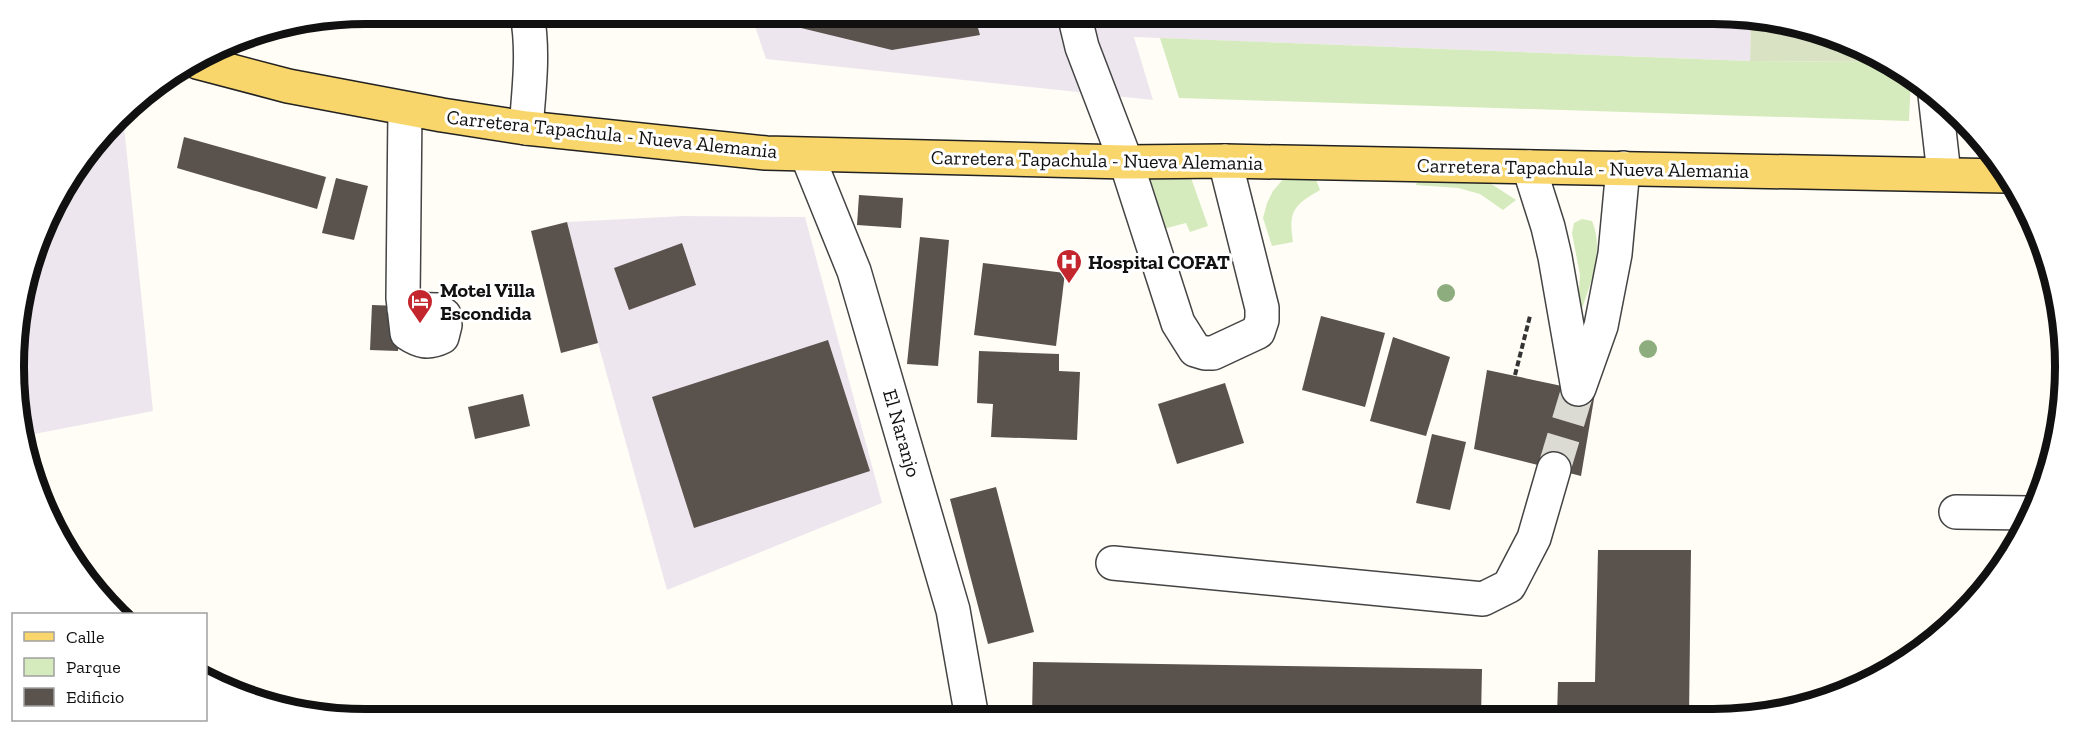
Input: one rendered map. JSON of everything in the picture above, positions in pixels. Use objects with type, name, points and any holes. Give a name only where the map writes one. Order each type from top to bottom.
[{"type":"main road","name":"Carretera Tapachula - Nueva Alemania","points":[[205,64],[288,86],[405,109],[526,128],[766,153],[1126,162],[1225,161],[1997,176]]},
{"type":"street","points":[[526,128],[530,72],[528,24]]},
{"type":"street","points":[[1076,24],[1082,47],[1126,162],[1178,323],[1195,350],[1205,353],[1213,353],[1258,332],[1262,320],[1262,308],[1225,161]]},
{"type":"street","points":[[1936,108],[1944,174]]},
{"type":"street","points":[[404,309],[405,109]]},
{"type":"street","name":"El Naranjo","points":[[807,155],[858,282],[953,610],[970,709]]},
{"type":"street","points":[[1529,167],[1557,264],[1578,389],[1601,326],[1615,254],[1623,168]]},
{"type":"street","points":[[1113,563],[1483,599],[1509,586],[1534,538],[1554,469]]},
{"type":"street","points":[[1956,512],[2022,513]]},
{"type":"shaded area","points":[[754,24],[1712,24],[1751,26],[1750,61],[1134,37],[1153,100],[766,59]]},
{"type":"shaded area","points":[[124,124],[153,411],[31,435],[27,411],[24,366],[27,322],[42,256],[70,195],[95,158]]},
{"type":"shaded area","points":[[684,216],[805,217],[882,503],[667,590],[598,343],[567,222]]},
{"type":"green space","points":[[1751,26],[1823,42],[1869,62],[1750,61]]},
{"type":"green space","points":[[1160,38],[1750,61],[1869,62],[1911,87],[1909,121],[1179,98]]},
{"type":"green space","points":[[1312,169],[1320,190],[1304,200],[1295,210],[1291,223],[1293,242],[1272,246],[1263,218],[1273,191],[1285,177]]},
{"type":"green space","points":[[1421,170],[1468,174],[1493,185],[1516,200],[1503,210],[1480,194],[1458,188],[1416,185]]},
{"type":"green space","points":[[1190,175],[1208,226],[1190,232],[1186,223],[1163,229],[1146,182],[1151,176]]},
{"type":"green space","points":[[1582,219],[1592,221],[1597,246],[1594,272],[1577,323],[1580,275],[1572,233],[1574,223]]},
{"type":"building","points":[[800,24],[977,24],[980,35],[892,50],[801,28]]},
{"type":"building","points":[[184,137],[326,177],[317,209],[177,168]]},
{"type":"building","points":[[336,178],[368,186],[354,240],[322,233]]},
{"type":"building","points":[[859,195],[903,198],[901,228],[857,225]]},
{"type":"building","points":[[567,222],[598,343],[561,353],[531,231]]},
{"type":"building","points":[[920,237],[949,240],[938,366],[907,364]]},
{"type":"building","points":[[682,243],[696,285],[629,310],[614,268]]},
{"type":"building","points":[[983,263],[1065,273],[1056,346],[974,335]]},
{"type":"building","points":[[372,305],[400,306],[398,351],[370,350]]},
{"type":"building","points":[[1321,316],[1385,333],[1365,407],[1302,390]]},
{"type":"building","points":[[1393,337],[1450,357],[1426,436],[1370,421]]},
{"type":"building","points":[[828,340],[870,471],[694,528],[652,397]]},
{"type":"building","points":[[979,351],[1059,354],[1059,371],[1080,372],[1077,440],[991,437],[993,404],[977,403]]},
{"type":"building","points":[[1487,370],[1595,393],[1581,476],[1474,449]]},
{"type":"building","points":[[1225,383],[1244,443],[1177,464],[1158,404]]},
{"type":"building","points":[[523,394],[530,426],[475,439],[468,407]]},
{"type":"building","points":[[1432,434],[1466,442],[1450,510],[1416,503]]},
{"type":"building","points":[[996,487],[1034,632],[988,644],[950,499]]},
{"type":"building","points":[[1598,550],[1691,550],[1689,709],[1557,709],[1558,682],[1595,682]]},
{"type":"building","points":[[1033,662],[1482,669],[1481,709],[1032,709]]},
{"type":"tunnel","points":[[1554,469],[1578,389]]},
{"type":"place","name":"Hospital COFAT","points":[[1069,285]]},
{"type":"place","name":"Motel Villa Escondida","points":[[420,325]]}]
